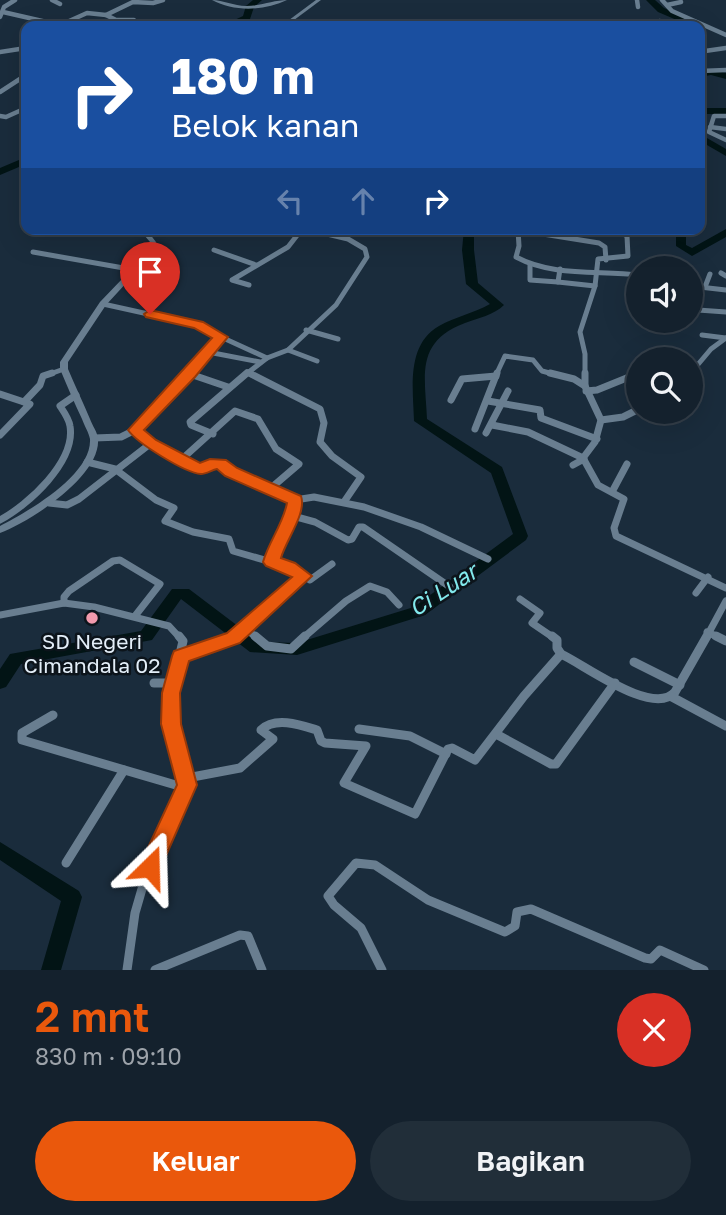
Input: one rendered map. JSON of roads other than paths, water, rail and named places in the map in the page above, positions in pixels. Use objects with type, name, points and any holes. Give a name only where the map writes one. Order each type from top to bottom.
[{"type":"street","points":[[13,0],[4,7],[1,14],[44,21]]},
{"type":"street","points":[[52,0],[60,4]]},
{"type":"street","points":[[106,15],[131,2],[153,3],[163,0]]},
{"type":"street","points":[[214,0],[249,9],[285,0]]},
{"type":"street","points":[[291,21],[319,0]]},
{"type":"street","points":[[637,0],[638,7]]},
{"type":"street","points":[[662,0],[672,11],[692,21]]},
{"type":"street","points":[[667,5],[681,2]]},
{"type":"street","points":[[72,21],[85,14],[135,21]]},
{"type":"street","points":[[684,21],[688,20]]},
{"type":"street","points":[[705,25],[726,34]]},
{"type":"street","points":[[705,51],[715,47],[726,48]]},
{"type":"street","points":[[0,52],[21,49]]},
{"type":"street","points":[[705,71],[726,70]]},
{"type":"street","points":[[0,93],[21,77]]},
{"type":"street","points":[[0,116],[6,117],[21,110]]},
{"type":"street","points":[[726,116],[715,115],[710,127],[710,134],[726,140]]},
{"type":"street","points":[[710,127],[726,129]]},
{"type":"street","points":[[0,530],[50,503],[87,462],[94,447],[94,438],[64,369],[66,357],[103,303],[150,254],[153,245],[146,235]]},
{"type":"street","points":[[250,285],[232,280],[289,247],[299,235]]},
{"type":"street","points":[[213,434],[191,425],[190,422],[247,372],[288,350],[306,330],[336,305],[368,257],[365,249],[348,239],[330,235]]},
{"type":"street","points":[[517,235],[519,246],[516,257],[530,264],[626,274]]},
{"type":"street","points":[[548,235],[600,243],[605,247],[606,260]]},
{"type":"street","points":[[573,465],[584,458],[597,439],[601,420],[586,388],[585,354],[580,332],[595,286],[598,259],[628,256],[626,235]]},
{"type":"street","points":[[214,250],[256,265]]},
{"type":"street","points":[[33,252],[135,270]]},
{"type":"street","points":[[530,264],[528,280],[595,286]]},
{"type":"street","points":[[558,282],[560,269]]},
{"type":"street","points":[[710,274],[705,287],[726,290]]},
{"type":"street","points":[[103,303],[198,325],[246,346],[267,359]]},
{"type":"street","points":[[703,310],[726,312]]},
{"type":"street","points":[[306,330],[338,339]]},
{"type":"street","points":[[702,335],[726,338]]},
{"type":"street","points":[[94,438],[121,437],[135,430],[190,374],[221,337]]},
{"type":"street","points":[[703,358],[710,349],[726,338]]},
{"type":"street","points":[[288,350],[317,361]]},
{"type":"street","points":[[208,352],[267,359]]},
{"type":"street","points":[[475,429],[503,358],[508,356],[535,360],[541,371],[574,379],[586,388],[597,390],[626,378]]},
{"type":"street","points":[[24,402],[40,384],[43,376],[64,369]]},
{"type":"street","points":[[247,372],[320,409],[324,423],[320,442],[332,456],[360,477],[344,502]]},
{"type":"street","points":[[190,374],[228,387]]},
{"type":"street","points":[[451,400],[462,379],[496,376]]},
{"type":"street","points":[[486,433],[504,404],[508,391]]},
{"type":"street","points":[[0,394],[30,404],[1,434]]},
{"type":"street","points":[[3,519],[26,503],[47,482],[65,452],[70,425],[60,406],[76,396]]},
{"type":"street","points":[[488,401],[540,410],[542,418],[597,439]]},
{"type":"street","points":[[182,459],[213,434],[231,412],[258,419],[276,449],[299,464],[271,488]]},
{"type":"street","points":[[601,420],[626,416]]},
{"type":"street","points":[[492,425],[528,432],[584,458],[598,485],[621,496],[624,502],[614,528],[616,536],[708,577],[726,588]]},
{"type":"street","points":[[135,430],[150,444],[202,469],[210,464],[220,464],[231,472],[295,500],[307,496],[344,502],[442,535],[488,559]]},
{"type":"street","points":[[50,503],[67,505],[150,444]]},
{"type":"street","points":[[87,462],[115,469],[156,500],[174,508],[165,521],[193,532],[229,538],[233,551],[289,567],[310,580],[332,564]]},
{"type":"street","points":[[612,492],[627,464]]},
{"type":"street","points":[[272,562],[278,542],[293,516],[295,500]]},
{"type":"street","points":[[293,516],[335,531],[348,540],[352,539],[359,527],[363,527],[450,587]]},
{"type":"street","points":[[3,519],[16,523]]},
{"type":"street","points":[[64,603],[64,597],[69,591],[113,561],[120,560],[160,583],[135,615]]},
{"type":"street","points":[[181,656],[240,634],[304,576]]},
{"type":"street","points":[[696,593],[708,577]]},
{"type":"street","points":[[240,634],[267,646],[291,649],[346,600],[369,586],[387,592],[399,605]]},
{"type":"street","points":[[520,599],[540,613],[532,623],[557,640],[557,648],[561,654],[615,683],[653,699],[672,697],[726,726]]},
{"type":"street","points":[[672,697],[726,601]]},
{"type":"street","points":[[0,615],[64,603],[135,615],[169,626],[181,637],[181,656],[173,683],[171,724],[186,783],[144,882],[135,913],[127,970]]},
{"type":"street","points":[[707,632],[726,641]]},
{"type":"street","points":[[53,715],[22,733],[22,740],[124,770],[186,783],[240,768],[271,744],[273,739],[261,730],[264,725],[271,722],[304,726],[317,730],[321,741],[325,743],[366,746],[344,783],[415,814],[448,749],[452,748],[475,760],[524,696],[561,654]]},
{"type":"street","points":[[635,662],[680,685]]},
{"type":"street","points":[[155,683],[173,683]]},
{"type":"street","points":[[496,734],[551,764],[556,764],[615,683]]},
{"type":"street","points":[[359,729],[410,736],[446,754]]},
{"type":"street","points":[[66,863],[124,770]]},
{"type":"street","points":[[382,970],[363,930],[354,919],[332,904],[328,896],[356,863],[362,861],[372,864],[419,896],[505,932],[515,926],[517,912],[531,909],[645,958],[651,959],[660,950],[704,970]]},
{"type":"street","points":[[155,970],[240,935],[248,936],[262,970]]},
{"type":"waterway","points":[[238,21],[247,17],[250,6],[258,0]]},
{"type":"waterway","name":"Ci Luar","points":[[650,0],[661,10],[683,21]]},
{"type":"waterway","name":"Ci Luar","points":[[705,73],[726,76]]},
{"type":"waterway","name":"Ci Luar","points":[[705,111],[726,111]]},
{"type":"waterway","name":"Ci Luar","points":[[705,140],[726,153]]},
{"type":"waterway","points":[[0,172],[21,162]]},
{"type":"waterway","name":"Ci Luar","points":[[681,235],[681,246],[692,253],[726,232]]},
{"type":"waterway","name":"Ci Luar","points":[[0,682],[16,659],[146,636],[177,593],[184,593],[256,648],[297,649],[419,611],[521,536],[497,470],[421,421],[421,357],[432,336],[498,305],[472,284],[469,235]]},
{"type":"waterway","name":"Ci Luar","points":[[0,850],[72,897],[51,970]]},
{"type":"place","name":"SD Negeri Cimandala 02","points":[[92,618]]}]
